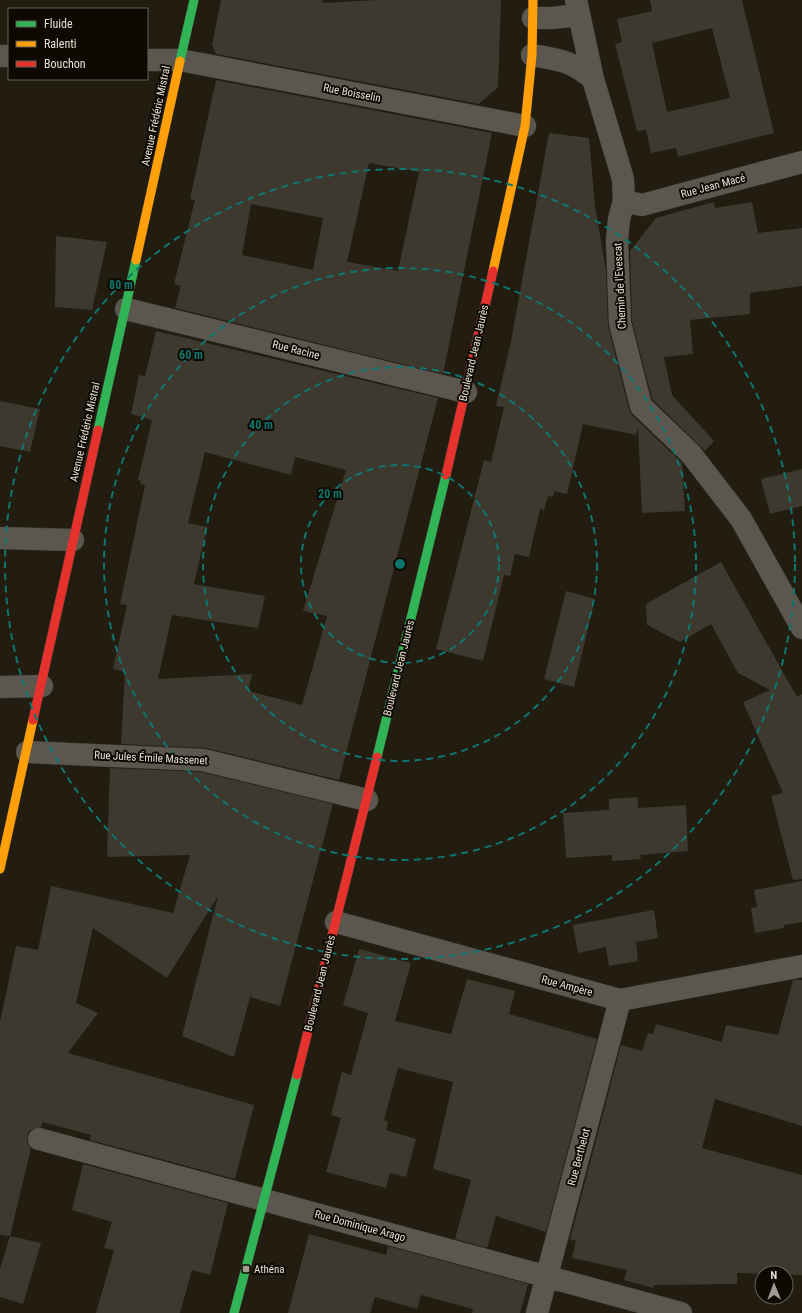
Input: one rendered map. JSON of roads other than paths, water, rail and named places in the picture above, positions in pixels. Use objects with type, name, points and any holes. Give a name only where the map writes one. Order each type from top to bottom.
[{"type":"main road","name":"Avenue Frédéric Mistral","points":[[0,869],[194,0]]},
{"type":"main road","name":"Boulevard Jean Jaurès","points":[[234,1313],[265,1200],[367,800],[466,392],[525,126],[532,55],[533,9]]},
{"type":"street","name":"Boulevard Jean Jaurès","points":[[533,9],[552,18],[578,7],[593,79]]},
{"type":"street","points":[[532,55],[567,61],[580,68],[593,79]]},
{"type":"street","name":"Rue Boisselin","points":[[148,60],[180,60],[525,126]]},
{"type":"street","name":"Chemin de l'Evescat","points":[[593,79],[623,179],[624,201],[619,219],[617,240],[620,323],[641,406],[691,454],[741,519],[802,628]]},
{"type":"street","name":"Rue Jean Macé","points":[[624,201],[642,205],[802,162]]},
{"type":"street","name":"Rue Racine","points":[[126,309],[466,392]]},
{"type":"street","points":[[0,538],[73,540]]},
{"type":"street","points":[[0,687],[42,686]]},
{"type":"street","name":"Rue Jules Émile Massenet","points":[[27,752],[203,760],[367,800]]},
{"type":"street","name":"Rue Ampère","points":[[336,922],[620,1000],[802,966]]},
{"type":"street","name":"Rue Berthelot","points":[[536,1313],[547,1277],[620,1000]]},
{"type":"street","name":"Rue Dominique Arago","points":[[39,1139],[681,1313]]},
{"type":"place","name":"Athéna","points":[[246,1269]]}]
